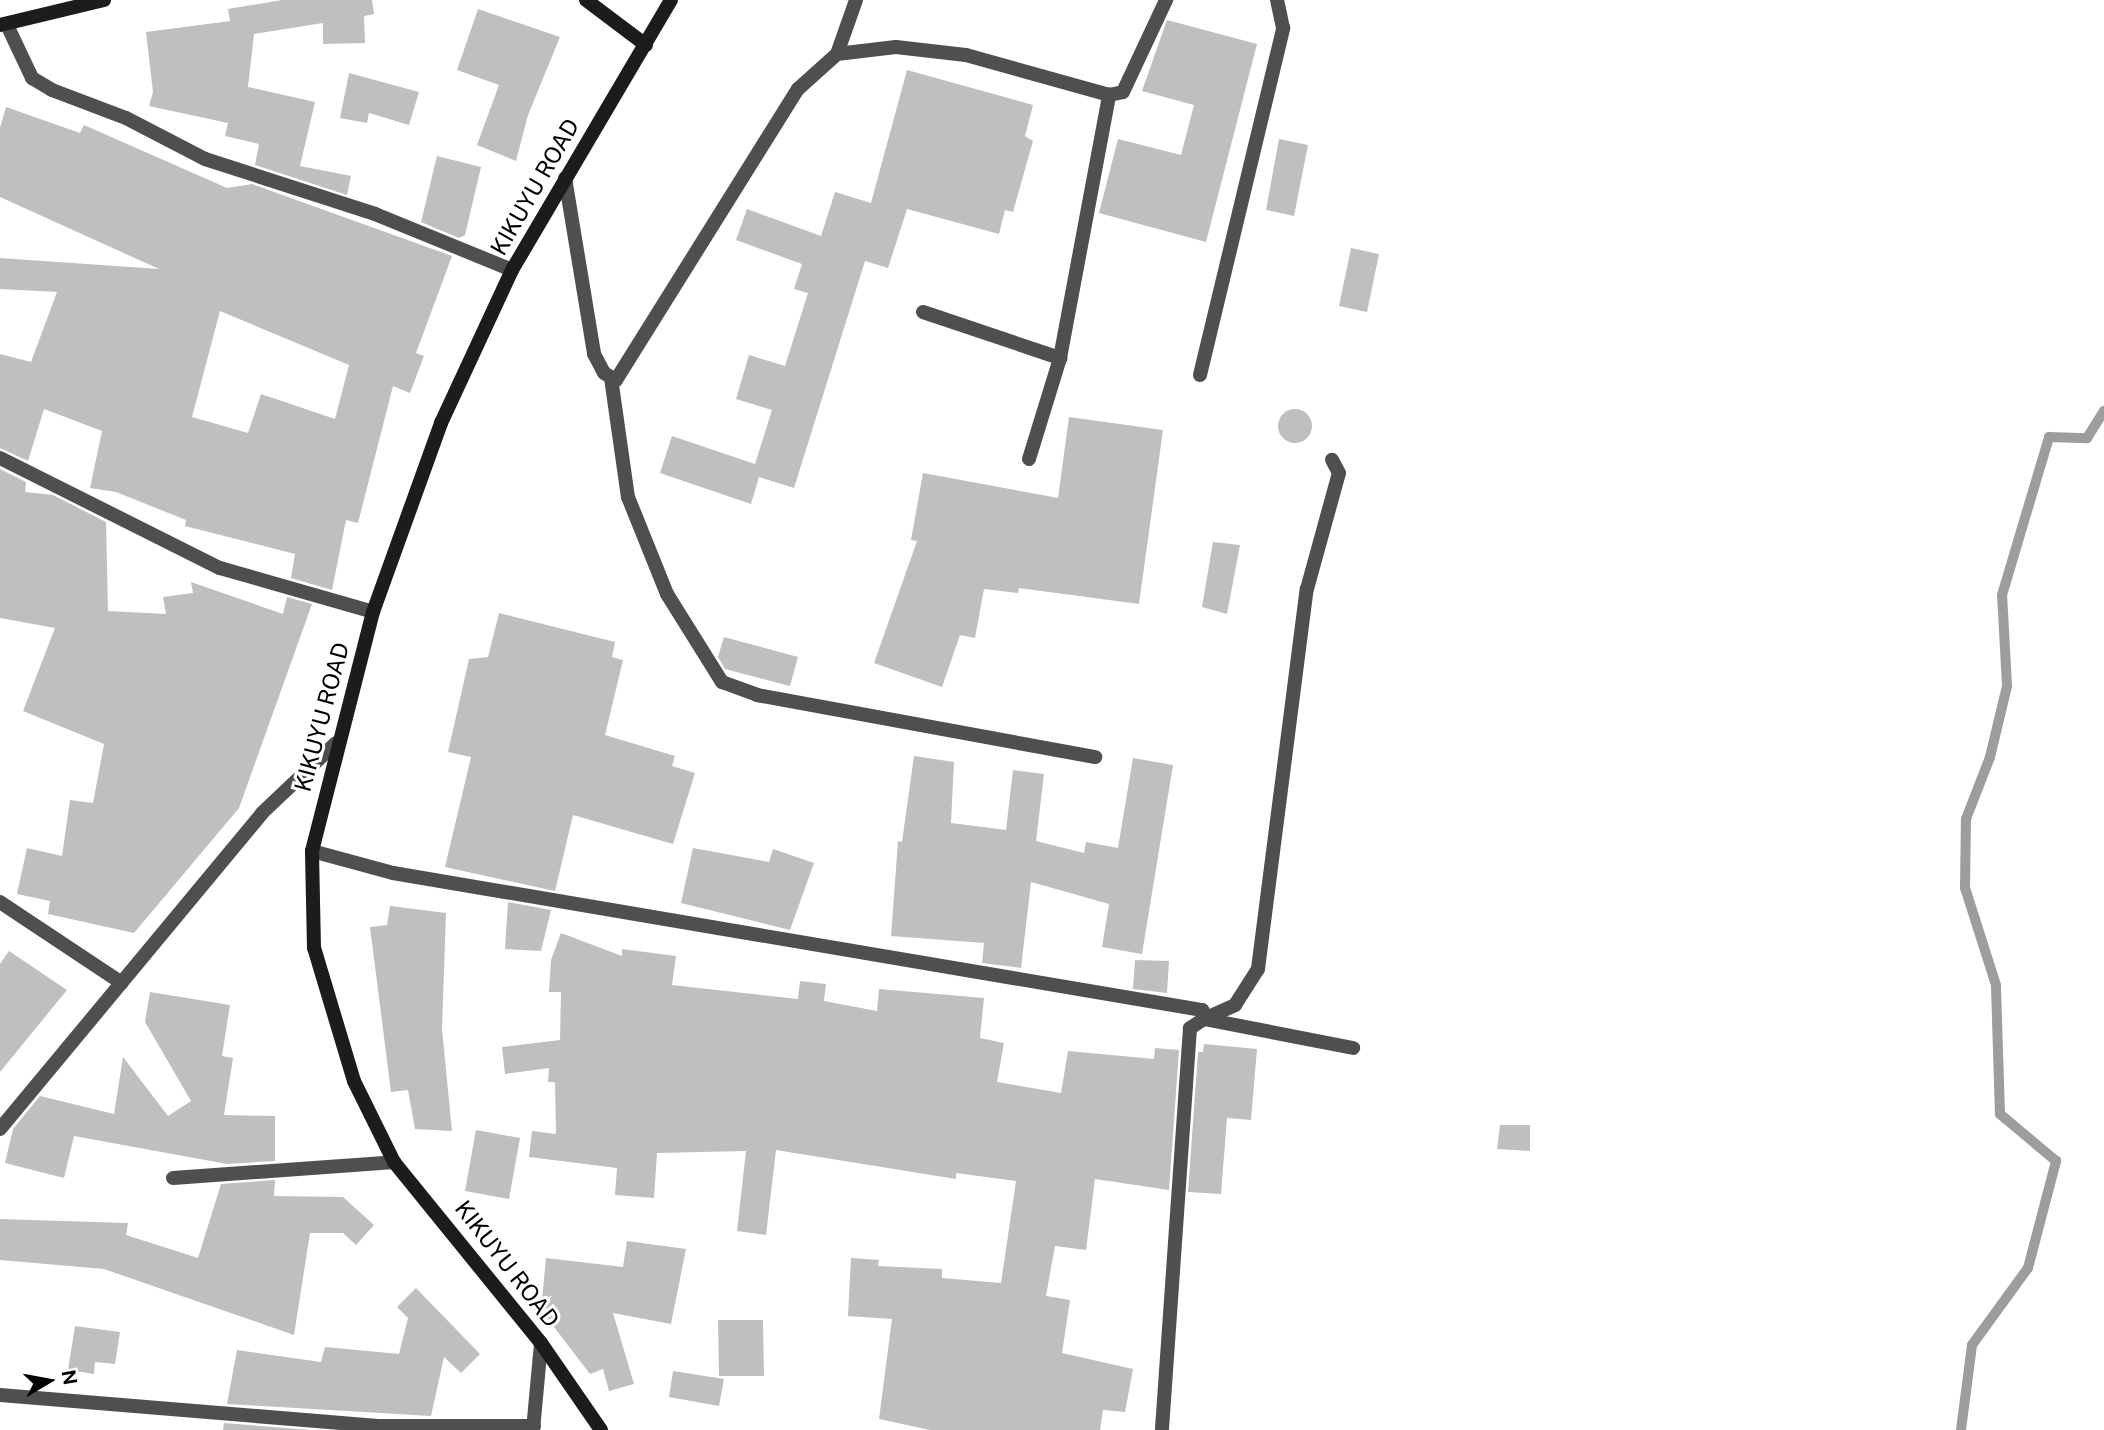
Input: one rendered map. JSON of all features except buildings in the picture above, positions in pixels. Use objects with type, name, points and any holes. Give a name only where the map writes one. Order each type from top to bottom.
[{"type":"main road","points":[[4,25],[104,0]]},
{"type":"main road","points":[[586,0],[646,45]]},
{"type":"main road","name":"KIKUYU ROAD","points":[[601,1430],[541,1343],[394,1162],[354,1081],[314,948],[312,850],[336,743],[373,612],[441,422],[512,270],[671,0]]},
{"type":"street","points":[[611,378],[621,377],[633,360],[798,89],[837,54],[856,0]]},
{"type":"street","points":[[837,54],[896,47],[966,55],[1109,95],[1123,92],[1167,0]]},
{"type":"street","points":[[1200,375],[1283,28],[1277,0]]},
{"type":"street","points":[[4,25],[32,78],[52,90],[126,118],[205,159],[375,214],[512,270]]},
{"type":"street","points":[[1028,459],[1060,358],[1109,95]]},
{"type":"street","points":[[565,178],[594,354],[611,378],[628,497],[667,594],[722,682],[757,695],[1095,757]]},
{"type":"street","points":[[923,312],[1060,358]]},
{"type":"street","points":[[0,458],[220,568],[373,612]]},
{"type":"street","points":[[1162,1430],[1190,1028],[1235,1005],[1258,969],[1307,589],[1339,473],[1332,460]]},
{"type":"street","points":[[0,1129],[262,813],[336,743]]},
{"type":"street","points":[[312,850],[393,873],[1185,1004],[1202,1010],[1204,1019]]},
{"type":"street","points":[[0,902],[122,983]]},
{"type":"street","points":[[1204,1019],[1353,1048]]},
{"type":"street","points":[[173,1178],[394,1162]]},
{"type":"street","points":[[0,1395],[381,1426],[534,1428],[541,1343]]},
{"type":"waterway","points":[[1961,1430],[1972,1345],[2028,1268],[2056,1161],[2000,1114],[1996,985],[1965,888],[1966,819],[1990,757],[2007,686],[2002,595],[2049,437],[2087,438],[2104,411]]}]
